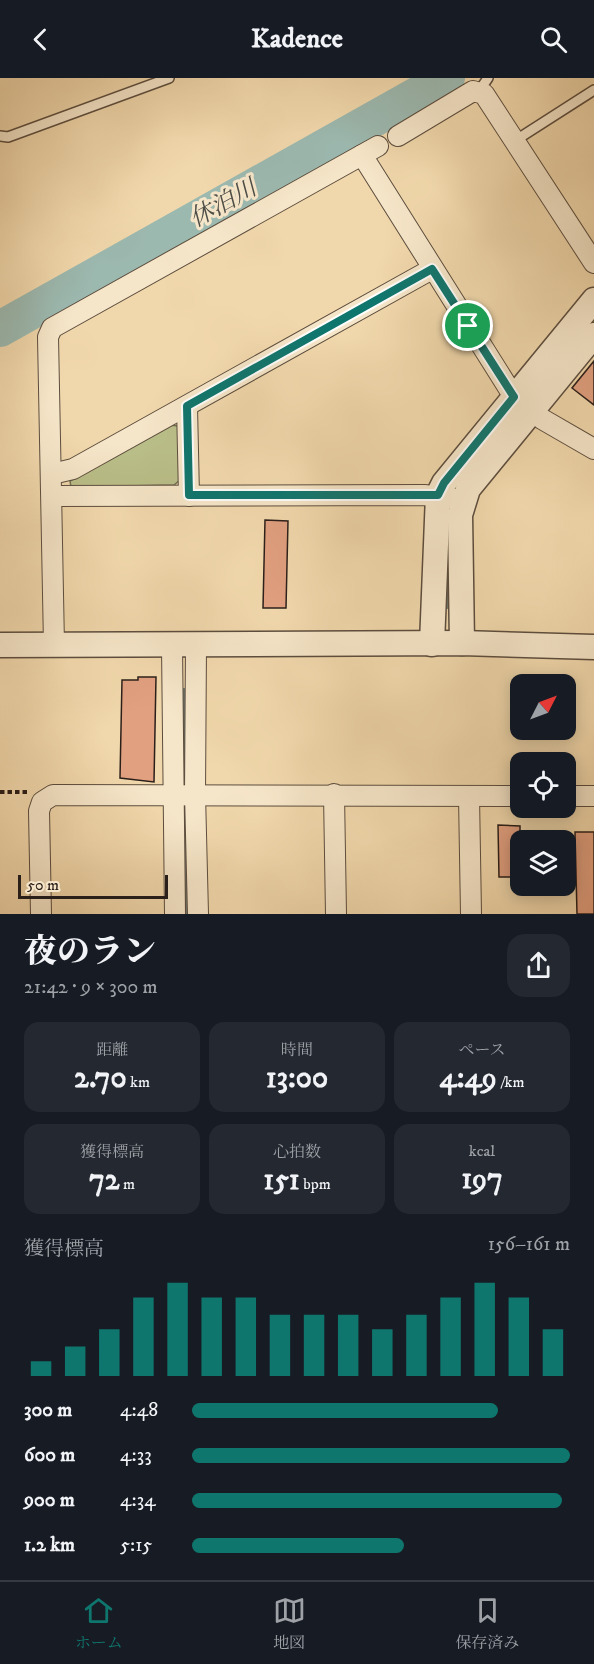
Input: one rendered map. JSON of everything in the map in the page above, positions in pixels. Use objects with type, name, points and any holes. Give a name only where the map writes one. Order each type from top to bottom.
[{"type":"street","points":[[398,136],[484,85],[490,100],[594,263]]},
{"type":"street","points":[[54,645],[53,496],[48,337],[52,328],[370,151],[432,269],[523,404],[594,449]]},
{"type":"street","points":[[52,474],[73,469],[432,269]]},
{"type":"street","points":[[462,643],[460,515],[463,500],[523,404],[594,300]]},
{"type":"street","points":[[432,644],[438,495],[444,483],[594,335]]},
{"type":"street","points":[[187,406],[189,495]]},
{"type":"street","points":[[53,496],[438,495],[463,500]]},
{"type":"street","points":[[0,645],[196,646],[462,643],[594,647]]},
{"type":"street","points":[[172,646],[175,914]]},
{"type":"street","points":[[196,646],[195,794],[198,914]]},
{"type":"street","points":[[334,794],[336,914]]},
{"type":"street","points":[[41,914],[39,811],[42,802],[53,795],[510,796]]},
{"type":"street","points":[[469,796],[471,914]]},
{"type":"street","points":[[576,796],[594,796]]},
{"type":"lane","points":[[0,136],[8,137],[169,78]]},
{"type":"lane","points":[[516,140],[594,90]]},
{"type":"green space","points":[[168,425],[180,426],[180,480],[174,485],[71,487],[70,481]]},
{"type":"building","points":[[594,361],[594,405],[572,388]]},
{"type":"building","points":[[265,520],[288,521],[286,608],[263,608]]},
{"type":"building","points":[[138,677],[156,677],[154,782],[120,778],[122,680],[138,680]]},
{"type":"building","points":[[498,825],[520,826],[520,830],[510,830],[510,877],[499,877]]},
{"type":"building","points":[[576,832],[594,832],[594,914],[577,914]]},
{"type":"waterway","name":"休泊川","points":[[0,329],[447,78]]},
{"type":"waterway","points":[[448,548],[448,606]]},
{"type":"waterway","points":[[184,691],[184,777]]},
{"type":"waterway","points":[[185,810],[186,914]]},
{"type":"route","points":[[432,269],[468,326],[514,397],[444,483],[438,495],[189,495],[187,406],[432,269]]}]
